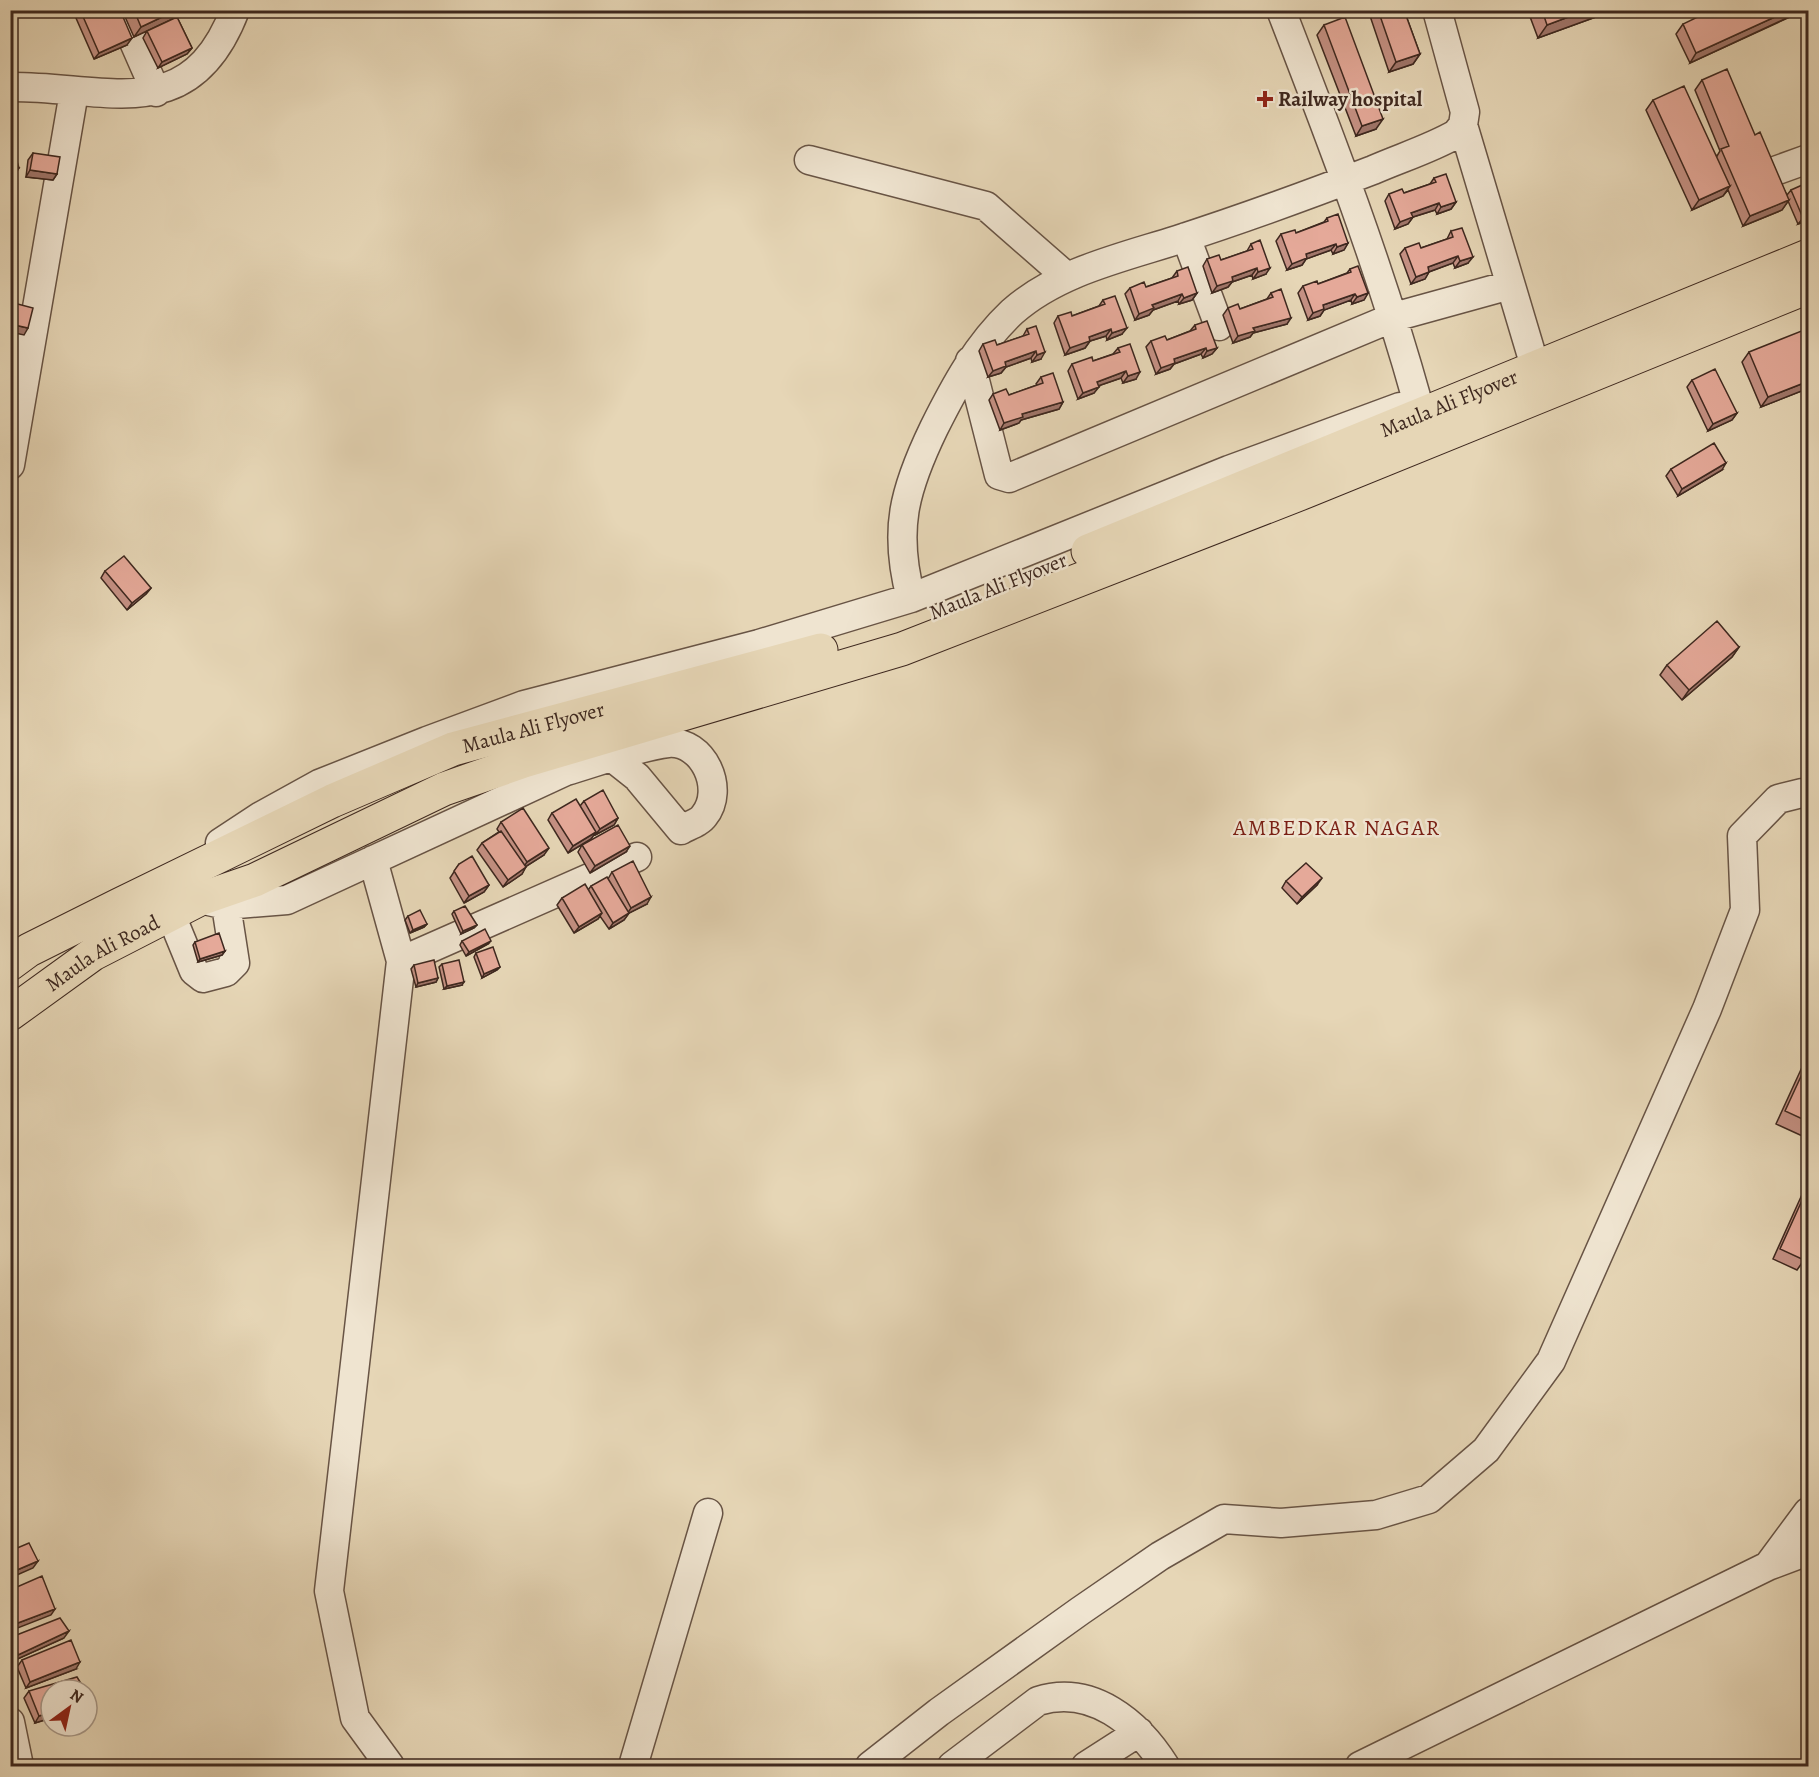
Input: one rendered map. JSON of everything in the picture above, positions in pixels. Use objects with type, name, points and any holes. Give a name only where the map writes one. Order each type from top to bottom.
[{"type":"main road","name":"Maula Ali Flyover","points":[[176,878],[332,801],[453,749],[797,658],[895,628],[1809,256]]},
{"type":"main road","name":"Maula Ali Flyover","points":[[213,902],[444,789],[524,761],[902,649],[1307,491],[1809,287]]},
{"type":"main road","name":"Maula Ali Road","points":[[10,963],[29,950],[176,878]]},
{"type":"main road","name":"Maula Ali Road","points":[[10,1014],[93,954],[171,915],[213,902]]},
{"type":"main road","points":[[119,904],[136,933]]},
{"type":"street","points":[[120,10],[156,92]]},
{"type":"street","points":[[10,87],[43,87],[74,92],[138,95],[156,92],[176,84],[209,61],[220,44],[235,10]]},
{"type":"street","points":[[1281,10],[1346,180],[1394,317],[1416,400]]},
{"type":"street","points":[[1437,10],[1465,112],[1463,125],[1530,353]]},
{"type":"street","points":[[10,465],[74,92]]},
{"type":"street","points":[[911,598],[906,581],[902,516],[930,436],[970,361],[1013,311],[1048,286],[1067,277],[1346,180],[1445,140],[1456,134],[1463,125]]},
{"type":"street","points":[[1772,172],[1809,159]]},
{"type":"street","points":[[809,160],[986,206],[1067,277]]},
{"type":"street","points":[[1186,237],[1218,326]]},
{"type":"street","points":[[176,878],[244,827],[309,789],[427,741],[524,705],[759,644],[911,598],[1229,470],[1416,400],[1809,244]]},
{"type":"street","points":[[970,361],[999,475],[1009,478],[1394,317],[1510,285]]},
{"type":"street","points":[[171,915],[194,971],[203,978],[226,972],[235,963],[213,902],[287,900],[566,771],[613,758]]},
{"type":"street","points":[[870,1767],[939,1712],[1080,1611],[1160,1556],[1224,1519],[1281,1522],[1376,1515],[1429,1499],[1486,1450],[1551,1361],[1707,1009],[1745,910],[1742,836],[1778,798],[1802,793]]},
{"type":"street","points":[[401,961],[637,857]]},
{"type":"street","points":[[373,860],[401,961],[329,1591],[355,1718],[390,1767]]},
{"type":"street","points":[[1768,1566],[1809,1512]]},
{"type":"street","points":[[633,1767],[708,1513]]},
{"type":"street","points":[[1360,1767],[1768,1566],[1809,1551]]},
{"type":"street","points":[[952,1767],[1038,1701],[1051,1697],[1086,1698],[1105,1706],[1139,1732],[1165,1767]]},
{"type":"street","points":[[11,1725],[19,1767]]},
{"type":"street","points":[[1086,1767],[1139,1732]]},
{"type":"building","points":[[84,10],[120,10],[132,38],[99,53],[81,12]]},
{"type":"building","points":[[134,10],[177,10],[141,27]]},
{"type":"building","points":[[1378,10],[1404,10],[1420,54],[1396,62]]},
{"type":"building","points":[[1542,10],[1587,10],[1547,25]]},
{"type":"building","points":[[1712,10],[1790,10],[1696,53],[1683,24]]},
{"type":"building","points":[[177,17],[192,48],[162,62],[147,31]]},
{"type":"building","points":[[1345,17],[1383,119],[1362,126],[1324,25]]},
{"type":"building","points":[[1727,69],[1755,135],[1760,132],[1789,200],[1750,216],[1721,149],[1729,146],[1702,80]]},
{"type":"building","points":[[1684,86],[1730,186],[1699,200],[1653,100]]},
{"type":"building","points":[[10,138],[19,168],[10,170]]},
{"type":"building","points":[[33,153],[60,157],[57,174],[30,170]]},
{"type":"building","points":[[1446,174],[1456,202],[1441,207],[1439,203],[1411,213],[1413,217],[1400,222],[1389,194],[1402,189],[1404,193],[1436,182],[1434,178]]},
{"type":"building","points":[[1809,182],[1809,215],[1803,218],[1791,190]]},
{"type":"building","points":[[1338,214],[1348,243],[1337,247],[1336,244],[1306,254],[1307,258],[1292,264],[1281,234],[1295,230],[1296,233],[1328,221],[1327,218]]},
{"type":"building","points":[[1462,228],[1473,257],[1460,261],[1458,256],[1428,267],[1429,272],[1416,277],[1405,248],[1419,243],[1421,248],[1453,237],[1451,231]]},
{"type":"building","points":[[1260,240],[1270,268],[1258,272],[1257,268],[1232,277],[1233,281],[1217,286],[1207,259],[1219,255],[1221,260],[1253,249],[1251,244]]},
{"type":"building","points":[[1358,266],[1368,293],[1357,297],[1355,294],[1323,305],[1324,309],[1313,313],[1303,286],[1317,281],[1318,284],[1351,272],[1350,269]]},
{"type":"building","points":[[1188,267],[1197,293],[1184,298],[1182,294],[1152,305],[1154,308],[1139,314],[1130,288],[1144,282],[1146,287],[1178,276],[1177,271]]},
{"type":"building","points":[[1281,289],[1291,318],[1253,328],[1255,331],[1238,336],[1228,308],[1238,304],[1240,309],[1273,297],[1271,293]]},
{"type":"building","points":[[1115,296],[1127,328],[1112,333],[1111,329],[1089,337],[1090,341],[1070,348],[1058,316],[1071,312],[1072,316],[1105,304],[1103,300]]},
{"type":"building","points":[[10,302],[33,308],[28,328],[10,324]]},
{"type":"building","points":[[1207,321],[1217,348],[1207,351],[1206,348],[1174,359],[1175,363],[1161,368],[1151,341],[1165,336],[1167,340],[1196,329],[1195,325]]},
{"type":"building","points":[[1036,326],[1045,352],[1037,355],[1036,351],[1005,362],[1006,366],[993,371],[983,344],[995,340],[997,345],[1029,334],[1027,329]]},
{"type":"building","points":[[1809,328],[1809,381],[1768,397],[1749,352]]},
{"type":"building","points":[[1130,344],[1140,372],[1128,376],[1126,371],[1097,382],[1099,387],[1083,393],[1072,364],[1092,357],[1093,361],[1120,352],[1118,348]]},
{"type":"building","points":[[1715,369],[1737,413],[1713,424],[1692,380]]},
{"type":"building","points":[[1053,373],[1063,402],[1022,414],[1023,417],[1004,423],[993,394],[1006,389],[1009,395],[1043,383],[1041,377]]},
{"type":"building","points":[[1714,443],[1726,463],[1682,489],[1671,469]]},
{"type":"building","points":[[124,556],[151,588],[132,603],[105,571]]},
{"type":"building","points":[[1717,621],[1739,647],[1689,690],[1667,665]]},
{"type":"building","points":[[603,790],[618,818],[600,829],[584,801]]},
{"type":"building","points":[[576,799],[596,832],[573,846],[552,813]]},
{"type":"building","points":[[523,808],[549,848],[527,862],[501,822]]},
{"type":"building","points":[[618,825],[630,846],[595,866],[582,845]]},
{"type":"building","points":[[501,831],[526,867],[508,880],[482,843]]},
{"type":"building","points":[[472,856],[489,885],[469,896],[454,871],[459,864]]},
{"type":"building","points":[[633,861],[651,897],[631,908],[612,872]]},
{"type":"building","points":[[1306,863],[1322,878],[1302,897],[1286,881]]},
{"type":"building","points":[[607,877],[629,913],[613,923],[591,886]]},
{"type":"building","points":[[585,884],[602,913],[579,927],[562,898]]},
{"type":"building","points":[[465,906],[477,925],[463,931],[454,911]]},
{"type":"building","points":[[420,910],[427,924],[413,930],[408,916]]},
{"type":"building","points":[[485,929],[491,941],[469,952],[462,941]]},
{"type":"building","points":[[219,933],[225,951],[200,959],[195,942]]},
{"type":"building","points":[[493,947],[500,967],[484,974],[476,953]]},
{"type":"building","points":[[434,960],[438,978],[418,983],[414,965]]},
{"type":"building","points":[[459,960],[464,982],[447,986],[442,964]]},
{"type":"building","points":[[1809,1059],[1809,1122],[1785,1111]]},
{"type":"building","points":[[1809,1185],[1809,1251],[1804,1260],[1780,1249]]},
{"type":"building","points":[[10,1507],[15,1517],[10,1519]]},
{"type":"building","points":[[29,1543],[38,1561],[10,1573],[10,1551]]},
{"type":"building","points":[[42,1576],[55,1609],[10,1626],[10,1590]]},
{"type":"building","points":[[60,1618],[69,1631],[18,1655],[14,1636]]},
{"type":"building","points":[[71,1640],[80,1662],[30,1682],[22,1660]]},
{"type":"building","points":[[39,1688],[39,1716],[29,1691]]},
{"type":"place","name":"Railway hospital","points":[[1265,99]]},
{"type":"district","name":"AMBEDKAR NAGAR","points":[[1337,827]]}]
